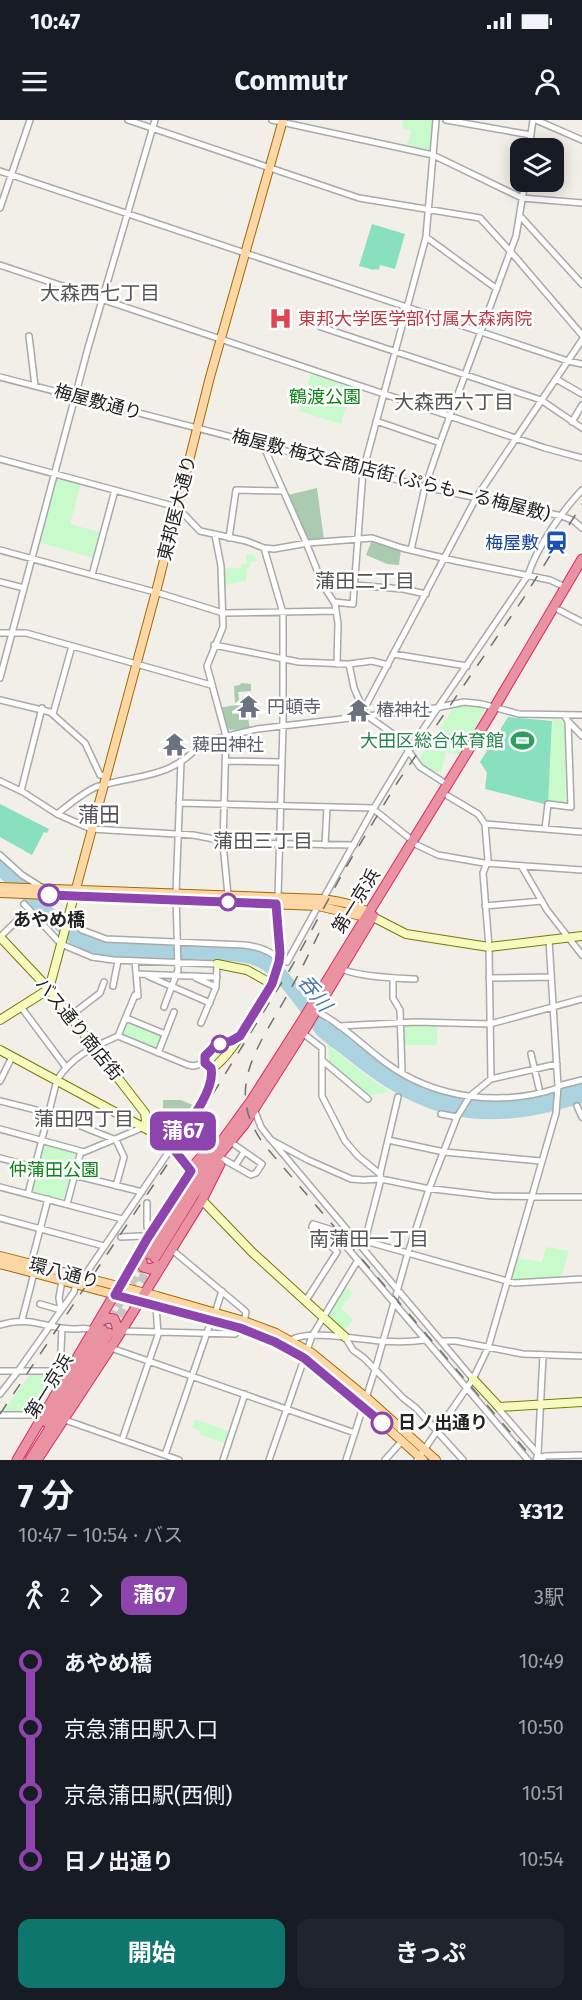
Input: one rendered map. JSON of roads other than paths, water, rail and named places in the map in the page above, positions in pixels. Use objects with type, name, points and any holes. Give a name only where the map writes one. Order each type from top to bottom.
[{"type":"highway","name":"第一京浜","points":[[415,843],[448,796],[582,559]]},
{"type":"highway","name":"第一京浜","points":[[317,1009],[369,916],[448,785],[582,570]]},
{"type":"highway","name":"第一京浜","points":[[151,1257],[203,1167],[317,1009],[342,969],[369,916]]},
{"type":"highway","name":"第一京浜","points":[[151,1257],[216,1159],[244,1125],[303,1026]]},
{"type":"highway","points":[[37,1460],[111,1348],[107,1331],[117,1291],[151,1257],[171,1249],[202,1200],[215,1171],[248,1126],[254,1109]]},
{"type":"highway","points":[[17,1460],[41,1420],[64,1372],[142,1297],[151,1257],[150,1235],[203,1153],[236,1123]]},
{"type":"highway","name":"第一京浜","points":[[22,1460],[107,1331]]},
{"type":"highway","name":"第一京浜","points":[[30,1460],[107,1331]]},
{"type":"main road","name":"東邦医大通り","points":[[75,893],[156,592],[197,428],[282,122]]},
{"type":"main road","points":[[0,893],[7,889],[321,902],[337,909],[369,916]]},
{"type":"main road","points":[[177,897],[228,895],[277,901]]},
{"type":"main road","name":"環八通り","points":[[0,1256],[80,1281],[213,1317],[264,1327],[291,1341],[365,1402],[421,1456]]},
{"type":"main road","name":"環八通り","points":[[0,1264],[62,1280],[80,1281]]},
{"type":"main road","name":"環八通り","points":[[142,1297],[156,1306],[213,1317]]},
{"type":"main road","name":"環八通り","points":[[242,1324],[275,1342],[305,1353]]},
{"type":"main road","name":"環八通り","points":[[365,1402],[402,1441],[421,1456],[436,1460]]},
{"type":"street","points":[[0,208],[30,120]]},
{"type":"street","points":[[128,120],[359,198],[480,218],[582,334]]},
{"type":"street","points":[[0,678],[75,396],[155,120]]},
{"type":"street","points":[[272,120],[433,155],[522,198],[582,203]]},
{"type":"street","points":[[334,602],[353,604],[363,471],[426,237],[436,120]]},
{"type":"street","points":[[446,120],[531,135]]},
{"type":"street","points":[[531,138],[534,120],[582,140]]},
{"type":"street","points":[[0,171],[582,364]]},
{"type":"street","points":[[411,550],[425,487],[440,442],[511,252],[523,192]]},
{"type":"street","points":[[520,216],[582,284]]},
{"type":"street","points":[[426,237],[497,289]]},
{"type":"street","points":[[0,264],[582,458]]},
{"type":"street","points":[[321,327],[541,400],[582,428]]},
{"type":"street","points":[[29,336],[35,386]]},
{"type":"street","points":[[366,714],[393,654],[476,498],[582,340]]},
{"type":"street","name":"梅屋敷通り","points":[[0,376],[197,428]]},
{"type":"street","points":[[556,379],[582,394]]},
{"type":"street","points":[[572,422],[582,405]]},
{"type":"street","points":[[376,421],[440,442]]},
{"type":"street","name":"梅屋敷 梅交会商店街 (ぷらもーる梅屋敷)","points":[[197,428],[425,487],[562,516],[574,521],[582,528]]},
{"type":"street","points":[[263,445],[323,585],[334,602],[337,664]]},
{"type":"street","points":[[0,459],[177,507],[196,528],[215,536],[246,541],[264,548],[274,549],[306,543],[372,538],[411,550],[550,580],[565,587]]},
{"type":"street","points":[[92,575],[115,490]]},
{"type":"street","points":[[229,538],[236,490],[283,490]]},
{"type":"street","points":[[68,918],[82,930],[106,939],[254,946],[270,952],[280,961],[288,962],[409,750],[528,575],[537,555],[562,516],[582,490]]},
{"type":"street","points":[[215,536],[221,566],[223,627],[207,666],[226,735],[223,842],[228,895]]},
{"type":"street","points":[[118,1036],[193,1066],[219,1065],[228,1046],[240,1036],[272,983],[280,961],[277,901],[283,726],[283,613],[264,548]]},
{"type":"street","points":[[0,550],[156,592],[223,613],[336,611]]},
{"type":"street","points":[[0,582],[24,588]]},
{"type":"street","points":[[354,585],[403,589],[426,594]]},
{"type":"street","points":[[558,610],[582,622]]},
{"type":"street","points":[[0,633],[26,633],[211,685]]},
{"type":"street","points":[[214,645],[299,662],[349,664],[372,661],[388,665]]},
{"type":"street","points":[[53,714],[72,646]]},
{"type":"street","points":[[393,654],[467,666]]},
{"type":"street","points":[[349,664],[354,688],[366,714],[400,739],[420,767],[448,785]]},
{"type":"street","points":[[0,699],[42,708],[53,714],[85,743],[100,775],[106,776]]},
{"type":"street","points":[[57,814],[88,791],[151,776],[181,761],[197,749],[202,742],[226,735],[366,714],[471,702],[519,714],[582,715]]},
{"type":"street","points":[[21,791],[42,708]]},
{"type":"street","points":[[564,716],[582,736]]},
{"type":"street","points":[[545,829],[548,804],[571,807],[568,721]]},
{"type":"street","points":[[164,1007],[177,975],[181,761]]},
{"type":"street","points":[[225,761],[282,762]]},
{"type":"street","points":[[0,781],[21,791],[57,814],[91,829],[179,834],[223,842],[354,845]]},
{"type":"street","points":[[448,796],[478,814],[485,824],[487,863],[483,873],[489,947],[491,1079]]},
{"type":"street","points":[[179,803],[375,810],[415,843],[438,855],[522,867],[582,870]]},
{"type":"street","points":[[325,845],[327,807]]},
{"type":"street","points":[[485,824],[582,832]]},
{"type":"street","points":[[0,855],[39,890]]},
{"type":"street","points":[[522,867],[542,902],[582,955]]},
{"type":"street","points":[[2,1016],[49,989],[75,893]]},
{"type":"street","points":[[485,906],[542,902]]},
{"type":"street","points":[[24,904],[62,941],[92,957],[135,962],[177,961],[217,964],[247,970],[272,983]]},
{"type":"street","points":[[0,937],[29,909]]},
{"type":"street","points":[[369,916],[406,934],[489,947],[582,936]]},
{"type":"street","name":"バス通り商店街","points":[[0,937],[49,989],[145,1113],[144,1126]]},
{"type":"street","points":[[421,1456],[473,1379],[488,1348],[556,1112],[558,1087],[549,939]]},
{"type":"street","points":[[113,986],[118,961]]},
{"type":"street","points":[[28,1194],[57,1080],[65,1066],[93,1046],[118,1036],[136,996],[140,974],[135,962]]},
{"type":"street","points":[[201,1023],[216,987],[217,964]]},
{"type":"street","points":[[342,969],[415,980]]},
{"type":"street","points":[[140,974],[217,977]]},
{"type":"street","points":[[140,974],[210,1003]]},
{"type":"street","points":[[191,976],[216,987]]},
{"type":"street","points":[[489,978],[551,977]]},
{"type":"street","points":[[393,978],[393,998],[399,1010],[402,1073]]},
{"type":"street","points":[[70,1016],[100,993],[104,982]]},
{"type":"street","points":[[339,1026],[400,1022],[490,1024],[582,999]]},
{"type":"street","points":[[21,1007],[65,1066]]},
{"type":"street","points":[[317,1009],[402,1073],[436,1089],[467,1096],[508,1098],[535,1094],[582,1080]]},
{"type":"street","points":[[158,1053],[174,1012]]},
{"type":"street","points":[[126,1018],[165,1034]]},
{"type":"street","points":[[303,1026],[322,1048],[321,1096],[345,1141],[381,1176]]},
{"type":"street","points":[[0,1394],[51,1325],[185,1129],[212,1078],[205,1056],[211,1049],[228,1046]]},
{"type":"street","points":[[0,1050],[163,1138],[191,1171]]},
{"type":"street","points":[[531,1054],[539,1088]]},
{"type":"street","points":[[0,1079],[12,1057]]},
{"type":"street","points":[[323,1061],[368,1099]]},
{"type":"street","points":[[346,1460],[429,1188],[467,1096],[491,1079],[557,1064]]},
{"type":"street","points":[[363,1248],[398,1097]]},
{"type":"street","points":[[0,1101],[48,1113],[116,1140],[124,1157],[116,1186]]},
{"type":"street","points":[[577,1106],[582,1117]]},
{"type":"street","points":[[254,1109],[261,1126],[271,1140],[539,1458]]},
{"type":"street","points":[[441,1114],[457,1117]]},
{"type":"street","points":[[0,1129],[88,1151],[144,1126]]},
{"type":"street","points":[[271,1140],[351,1179],[363,1180],[381,1176],[429,1188],[471,1194],[530,1198],[582,1197]]},
{"type":"street","points":[[388,1140],[444,1152],[541,1161]]},
{"type":"street","points":[[223,1159],[251,1175],[256,1173],[262,1164],[235,1145]]},
{"type":"street","points":[[67,1204],[81,1151]]},
{"type":"street","points":[[235,1166],[244,1152]]},
{"type":"street","points":[[0,1158],[34,1167]]},
{"type":"street","points":[[74,1175],[141,1192]]},
{"type":"street","points":[[0,1186],[122,1219]]},
{"type":"street","points":[[31,1264],[48,1199]]},
{"type":"street","points":[[202,1200],[252,1252],[345,1337],[353,1350],[364,1358],[463,1460]]},
{"type":"street","points":[[121,1237],[150,1235],[147,1227],[147,1203]]},
{"type":"street","points":[[0,1218],[104,1246]]},
{"type":"street","points":[[305,1302],[337,1252],[312,1227],[313,1224],[332,1230],[528,1460]]},
{"type":"street","points":[[365,1241],[507,1281],[528,1283],[582,1280]]},
{"type":"street","points":[[0,1325],[22,1320],[75,1329],[235,1334],[246,1312],[171,1249]]},
{"type":"street","points":[[269,1460],[312,1336],[358,1260]]},
{"type":"street","points":[[22,1320],[34,1273]]},
{"type":"street","points":[[61,1310],[59,1298],[62,1280]]},
{"type":"street","points":[[165,1455],[222,1291]]},
{"type":"street","points":[[40,1304],[61,1310]]},
{"type":"street","points":[[122,1440],[158,1332],[156,1306]]},
{"type":"street","points":[[0,1371],[64,1372],[62,1328]]},
{"type":"street","points":[[291,1341],[299,1336],[384,1341],[424,1340]]},
{"type":"street","points":[[442,1341],[456,1341],[523,1354],[582,1356]]},
{"type":"street","points":[[111,1348],[355,1433]]},
{"type":"street","points":[[539,1458],[543,1355]]},
{"type":"street","points":[[223,1460],[245,1394]]},
{"type":"street","points":[[496,1405],[582,1402]]},
{"type":"street","points":[[0,1415],[34,1415],[41,1420]]},
{"type":"street","points":[[65,1420],[179,1460]]},
{"type":"street","points":[[385,1460],[402,1441]]},
{"type":"street","points":[[539,1458],[582,1455]]},
{"type":"water","points":[[0,858],[73,927],[93,938],[115,943],[246,947],[263,952],[286,970],[326,1022],[343,1030],[407,1077],[475,1098],[550,1092],[582,1082],[582,1103],[547,1113],[515,1118],[485,1119],[456,1116],[429,1108],[402,1096],[374,1079],[323,1040],[276,982],[257,967],[230,961],[118,958],[84,950],[70,943],[0,878]]},
{"type":"tunnel","points":[[103,1330],[149,1254]]},
{"type":"tunnel","points":[[112,1328],[155,1258]]},
{"type":"railway","points":[[0,1414],[193,1126],[292,966],[345,869],[397,783],[525,596],[582,504]]},
{"type":"railway","points":[[319,933],[264,1036],[248,1072],[245,1089],[247,1108],[253,1127],[266,1147],[534,1460]]},
{"type":"place","name":"東邦大学医学部付属大森病院","points":[[280,319]]},
{"type":"place","name":"梅屋敷","points":[[557,543]]},
{"type":"place","name":"円頓寺","points":[[249,707]]},
{"type":"place","name":"椿神社","points":[[358,710]]},
{"type":"place","name":"大田区総合体育館","points":[[522,741]]},
{"type":"place","name":"薭田神社","points":[[174,745]]},
{"type":"place","name":"あやめ橋","points":[[49,895]]},
{"type":"place","name":"日ノ出通り","points":[[382,1423]]},
{"type":"district","name":"大森西七丁目","points":[[100,293]]},
{"type":"district","name":"大森西六丁目","points":[[454,402]]},
{"type":"district","name":"蒲田二丁目","points":[[365,581]]},
{"type":"district","name":"蒲田","points":[[99,815]]},
{"type":"district","name":"蒲田三丁目","points":[[263,841]]},
{"type":"district","name":"蒲田四丁目","points":[[84,1119]]},
{"type":"district","name":"南蒲田一丁目","points":[[369,1239]]},
{"type":"park label","name":"鶴渡公園","points":[[325,397]]},
{"type":"park label","name":"仲蒲田公園","points":[[54,1170]]},
{"type":"water label","name":"呑川","points":[[315,993]]}]
